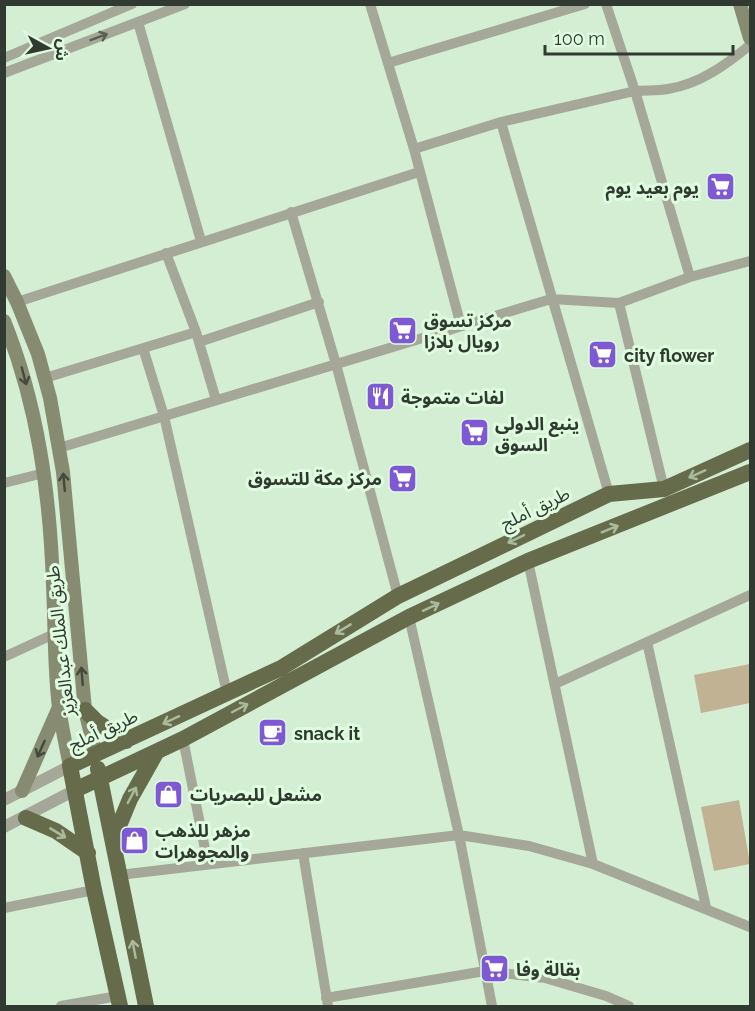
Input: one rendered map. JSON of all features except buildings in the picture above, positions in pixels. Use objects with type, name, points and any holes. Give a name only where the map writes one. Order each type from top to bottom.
[{"type":"highway","name":"طريق أملج","points":[[75,790],[70,766],[281,668],[398,596],[609,494],[664,489],[750,450]]},
{"type":"highway","points":[[119,1001],[94,890],[75,790],[156,753],[409,617],[528,561],[750,472]]},
{"type":"highway","points":[[86,710],[97,722],[126,741]]},
{"type":"highway","points":[[113,839],[130,799],[156,753]]},
{"type":"highway","name":"طريق الملك عبدالعزيز","points":[[96,755],[146,1006]]},
{"type":"highway","points":[[26,818],[57,831],[88,853]]},
{"type":"main road","points":[[740,4],[750,38]]},
{"type":"main road","name":"طريق الملك عبدالعزيز","points":[[4,276],[38,354],[51,398],[63,472],[86,710],[96,755]]},
{"type":"main road","name":"طريق الملك عبدالعزيز","points":[[4,321],[20,361],[33,409],[44,473],[53,582],[59,706],[70,766]]},
{"type":"main road","points":[[22,791],[59,706]]},
{"type":"street","points":[[5,57],[132,4]]},
{"type":"street","points":[[4,73],[185,4]]},
{"type":"street","points":[[370,4],[414,149],[461,326]]},
{"type":"street","points":[[388,63],[585,4]]},
{"type":"street","points":[[606,4],[635,91],[690,277]]},
{"type":"street","points":[[138,22],[201,241]]},
{"type":"street","points":[[414,149],[501,122],[635,91],[670,89],[724,67],[750,45]]},
{"type":"street","points":[[501,122],[609,494]]},
{"type":"street","points":[[17,302],[419,172]]},
{"type":"street","points":[[291,212],[319,302],[398,596]]},
{"type":"street","points":[[166,253],[197,337],[216,400]]},
{"type":"street","points":[[59,448],[551,299],[619,303],[690,277],[750,261]]},
{"type":"street","points":[[45,378],[143,348],[197,337],[319,302]]},
{"type":"street","points":[[619,303],[664,489]]},
{"type":"street","points":[[143,348],[164,416],[227,693]]},
{"type":"street","points":[[4,483],[44,473]]},
{"type":"street","points":[[528,561],[593,864]]},
{"type":"street","points":[[555,684],[750,595]]},
{"type":"street","points":[[409,617],[459,835],[492,1006]]},
{"type":"street","points":[[4,657],[54,634]]},
{"type":"street","points":[[647,642],[706,908]]},
{"type":"street","points":[[183,739],[208,864]]},
{"type":"street","points":[[4,800],[70,766]]},
{"type":"street","points":[[4,827],[26,818],[75,790]]},
{"type":"street","points":[[119,875],[459,835],[529,846],[593,864],[750,927]]},
{"type":"street","points":[[303,853],[327,1002],[485,970],[545,978],[607,1001],[629,1006]]},
{"type":"street","points":[[4,908],[94,890]]},
{"type":"street","points":[[61,1006],[119,1001]]},
{"type":"shaded area","points":[[750,664],[750,703],[701,713],[694,675]]},
{"type":"shaded area","points":[[739,800],[750,864],[714,871],[701,807]]},
{"type":"place","name":"يوم بعيد يوم","points":[[720,187]]},
{"type":"place","name":"مركز تسوق رويال بلازا","points":[[403,330]]},
{"type":"place","name":"city flower","points":[[603,355]]},
{"type":"place","name":"لفات متموجة","points":[[380,397]]},
{"type":"place","name":"ينبع الدولى السوق","points":[[474,433]]},
{"type":"place","name":"مركز مكة للتسوق","points":[[403,478]]},
{"type":"place","name":"snack it","points":[[273,733]]},
{"type":"place","name":"مشعل للبصريات","points":[[169,794]]},
{"type":"place","name":"مزهر للذهب والمجوهرات","points":[[134,840]]},
{"type":"place","name":"بقالة وفا","points":[[495,969]]}]
